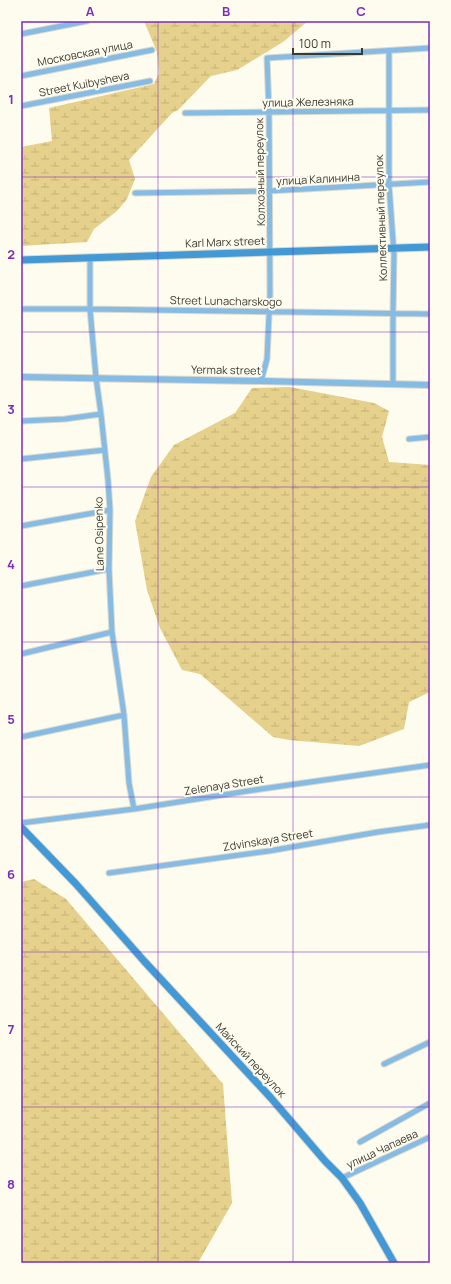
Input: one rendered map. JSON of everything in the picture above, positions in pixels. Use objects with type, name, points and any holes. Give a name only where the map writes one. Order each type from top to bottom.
[{"type":"main road","name":"Karl Marx street","points":[[21,260],[430,247]]},
{"type":"main road","name":"Майский переулок","points":[[21,827],[76,884],[144,961],[271,1098],[342,1178],[360,1203],[394,1263]]},
{"type":"street","points":[[21,34],[87,21]]},
{"type":"street","points":[[389,51],[430,48]]},
{"type":"street","name":"Московская улица","points":[[21,76],[152,50]]},
{"type":"street","name":"Колхозный переулок","points":[[261,381],[267,359],[271,251],[267,58],[389,51]]},
{"type":"street","name":"Коллективный переулок","points":[[389,51],[389,185],[394,248],[392,313],[393,384]]},
{"type":"street","name":"Street Kuibysheva","points":[[21,106],[150,81]]},
{"type":"street","name":"улица Железняка","points":[[185,113],[430,110]]},
{"type":"street","name":"улица Калинина","points":[[135,193],[269,191],[430,182]]},
{"type":"street","name":"Lane Osipenko","points":[[90,257],[90,309],[110,510],[109,569],[112,632],[124,715],[129,783],[134,810]]},
{"type":"street","name":"Street Lunacharskogo","points":[[21,309],[430,314]]},
{"type":"street","name":"Yermak street","points":[[21,377],[430,385]]},
{"type":"street","points":[[21,421],[65,419],[101,414]]},
{"type":"street","points":[[409,439],[430,437]]},
{"type":"street","points":[[21,459],[105,450]]},
{"type":"street","points":[[21,526],[110,510]]},
{"type":"street","points":[[21,586],[109,569]]},
{"type":"street","points":[[21,654],[112,632]]},
{"type":"street","points":[[21,737],[124,715]]},
{"type":"street","name":"Zelenaya Street","points":[[21,823],[134,810],[261,789],[430,765]]},
{"type":"street","name":"Zdvinskaya Street","points":[[109,873],[269,851],[378,832],[430,825]]},
{"type":"street","points":[[384,1064],[430,1042]]},
{"type":"street","points":[[360,1142],[430,1103]]},
{"type":"street","name":"улица Чапаева","points":[[342,1178],[430,1137]]},
{"type":"green space","points":[[144,21],[308,21],[283,42],[237,70],[211,76],[178,110],[172,113],[129,160],[135,179],[127,199],[117,211],[94,229],[87,242],[21,246],[21,147],[52,141],[49,108],[154,84],[159,73],[157,52]]},
{"type":"green space","points":[[290,387],[374,403],[389,411],[382,437],[389,462],[430,465],[430,692],[409,702],[404,729],[359,746],[289,740],[273,737],[200,674],[182,670],[160,628],[147,590],[135,521],[151,477],[174,445],[235,413],[252,388]]},
{"type":"green space","points":[[34,879],[66,899],[223,1084],[232,1203],[198,1263],[21,1263],[21,882]]}]
